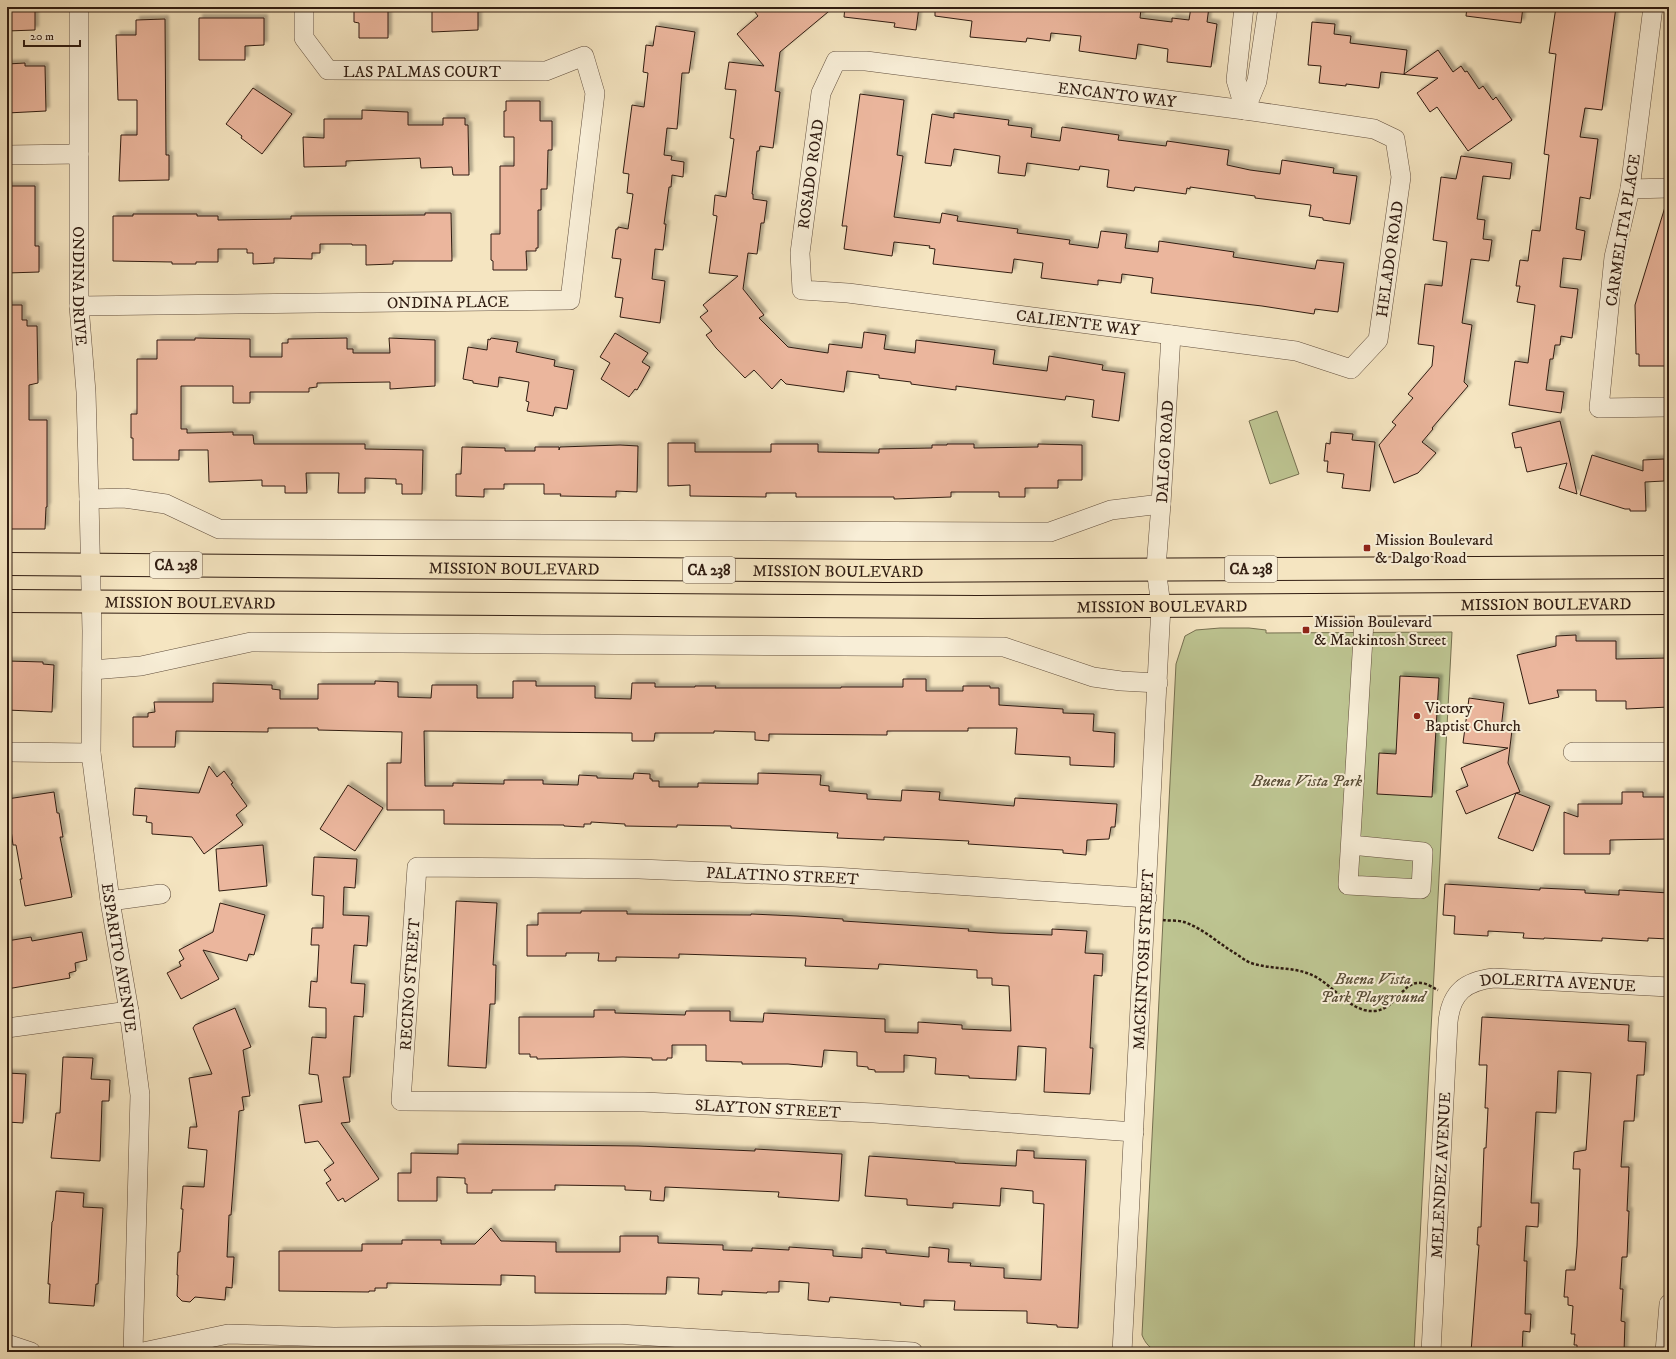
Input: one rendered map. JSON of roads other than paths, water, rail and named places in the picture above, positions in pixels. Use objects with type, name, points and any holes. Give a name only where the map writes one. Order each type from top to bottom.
[{"type":"main road","name":"MISSION BOULEVARD","points":[[7,564],[886,571],[1156,568],[1669,566]]},
{"type":"main road","name":"MISSION BOULEVARD","points":[[7,601],[773,607],[1669,603]]},
{"type":"street","name":"ONDINA DRIVE","points":[[79,7],[80,306],[86,392],[90,565]]},
{"type":"street","name":"LAS PALMAS COURT","points":[[304,7],[304,38],[328,70],[546,71],[584,56]]},
{"type":"street","points":[[1244,7],[1236,80],[1245,110]]},
{"type":"street","points":[[1245,110],[1257,81],[1268,7]]},
{"type":"street","name":"CARMELITA PLACE","points":[[1654,7],[1630,189],[1614,257],[1599,408],[1669,408]]},
{"type":"street","name":"ONDINA PLACE","points":[[80,306],[570,300],[594,93],[584,56]]},
{"type":"street","name":"ENCANTO WAY","points":[[836,61],[866,61],[1245,110],[1374,129],[1395,139]]},
{"type":"street","name":"ROSADO ROAD","points":[[802,290],[800,253],[821,93],[836,61]]},
{"type":"street","name":"HELADO ROAD","points":[[1350,369],[1378,340],[1401,177],[1395,139]]},
{"type":"street","points":[[7,155],[79,154]]},
{"type":"street","points":[[1630,189],[1669,188]]},
{"type":"street","name":"CALIENTE WAY","points":[[802,290],[848,292],[1296,351],[1350,369]]},
{"type":"street","name":"DALGO ROAD","points":[[1156,568],[1171,335]]},
{"type":"street","points":[[89,499],[124,498],[166,504],[219,528],[243,529],[1050,532],[1111,510],[1161,504]]},
{"type":"street","name":"ESPARITO AVENUE","points":[[90,565],[92,670],[91,753],[110,900],[129,1011],[140,1095],[133,1352]]},
{"type":"street","name":"MACKINTOSH STREET","points":[[1122,1352],[1158,683],[1161,606],[1156,568]]},
{"type":"street","points":[[1351,846],[1365,605]]},
{"type":"street","points":[[92,670],[141,666],[251,642],[1004,647],[1093,677],[1121,681],[1158,683]]},
{"type":"street","points":[[7,752],[91,753]]},
{"type":"street","points":[[1572,752],[1669,752]]},
{"type":"street","name":"PALATINO STREET","points":[[417,867],[639,870],[834,877],[1147,898]]},
{"type":"street","name":"RECINO STREET","points":[[401,1100],[417,867]]},
{"type":"street","points":[[110,900],[161,894]]},
{"type":"street","name":"DOLERITA AVENUE","points":[[1454,999],[1467,985],[1479,980],[1494,978],[1669,987]]},
{"type":"street","name":"MELENDEZ AVENUE","points":[[1430,1352],[1448,1022],[1454,999]]},
{"type":"street","points":[[7,1028],[129,1011]]},
{"type":"street","name":"SLAYTON STREET","points":[[401,1100],[652,1102],[874,1113],[1134,1132]]},
{"type":"street","points":[[1665,1352],[1669,1304]]},
{"type":"street","points":[[144,1352],[228,1334],[334,1337],[619,1334],[913,1352]]},
{"type":"street","points":[[7,1344],[31,1352]]},
{"type":"place","name":"Mission Boulevard & Dalgo Road","points":[[1367,548]]},
{"type":"place","name":"Mission Boulevard & Mackintosh Street","points":[[1306,630]]},
{"type":"place","name":"Victory Baptist Church","points":[[1417,716]]},
{"type":"park label","name":"Buena Vista Park","points":[[1307,780]]},
{"type":"park label","name":"Buena Vista Park Playground","points":[[1373,987]]}]
